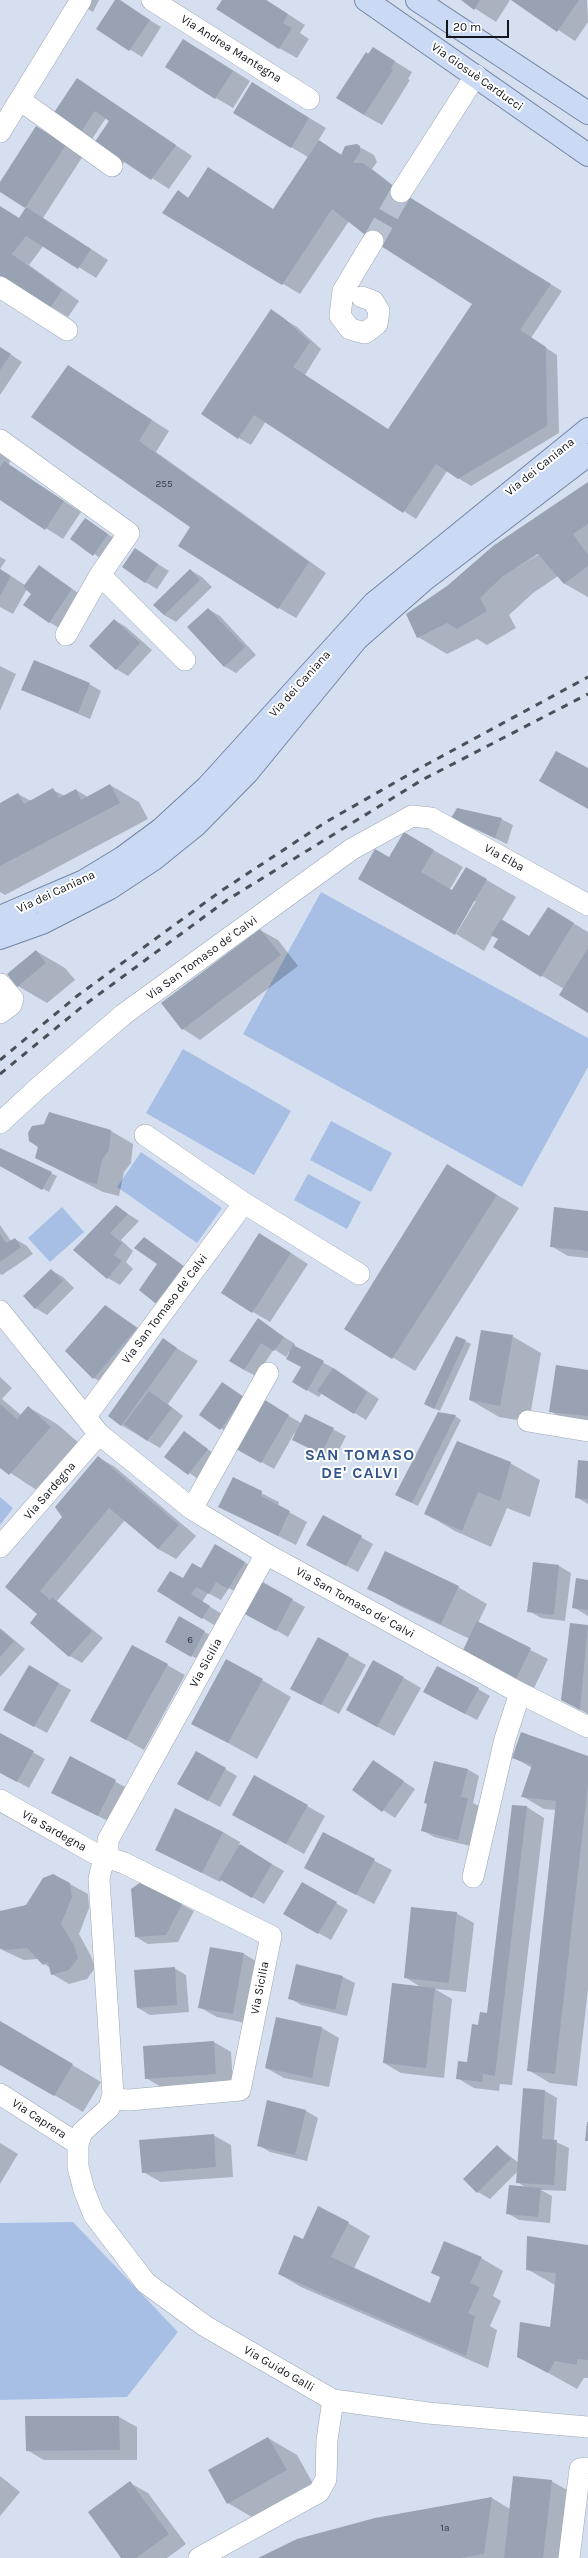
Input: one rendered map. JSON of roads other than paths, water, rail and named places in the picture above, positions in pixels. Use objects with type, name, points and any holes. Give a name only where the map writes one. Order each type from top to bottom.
[{"type":"main road","name":"Via Giosuè Carducci","points":[[366,0],[476,75],[588,155]]},
{"type":"main road","points":[[417,0],[588,113]]},
{"type":"main road","name":"Via dei Caniana","points":[[0,917],[84,881],[122,858],[160,830],[208,786],[374,603],[588,428]]},
{"type":"main road","name":"Via dei Caniana","points":[[0,938],[42,923],[110,888],[154,859],[195,826],[248,772],[358,640],[436,571],[588,455]]},
{"type":"street","points":[[0,132],[81,0]]},
{"type":"street","name":"Via Andrea Mantegna","points":[[152,0],[309,99]]},
{"type":"street","points":[[401,192],[476,75]]},
{"type":"street","points":[[20,100],[112,166]]},
{"type":"street","points":[[362,297],[373,301],[379,311],[376,324],[365,333],[350,330],[340,316],[343,291],[373,241]]},
{"type":"street","points":[[0,287],[67,330]]},
{"type":"street","points":[[0,440],[129,533],[100,575],[66,635]]},
{"type":"street","points":[[100,575],[185,660]]},
{"type":"street","name":"Via Elba","points":[[419,815],[431,818],[588,905]]},
{"type":"street","name":"Via San Tomaso de' Calvi","points":[[0,1123],[38,1087],[124,1014],[352,849],[402,820],[419,815]]},
{"type":"street","points":[[0,984],[13,999],[11,1005],[0,1013]]},
{"type":"street","points":[[145,1135],[244,1203],[359,1274]]},
{"type":"street","name":"Via San Tomaso de' Calvi","points":[[86,1416],[244,1203]]},
{"type":"street","name":"Via San Tomaso de' Calvi","points":[[0,1311],[99,1434],[192,1509],[266,1554],[520,1693],[588,1727]]},
{"type":"street","points":[[192,1509],[268,1373]]},
{"type":"street","points":[[528,1421],[588,1431]]},
{"type":"street","name":"Via Sardegna","points":[[0,1547],[99,1434]]},
{"type":"street","name":"Via Sicilia","points":[[108,1859],[124,1863],[271,1936],[240,2090],[130,2100],[112,2099],[99,1879],[102,1866],[108,1859],[108,1840],[266,1554]]},
{"type":"street","points":[[473,1877],[505,1739],[520,1693]]},
{"type":"street","name":"Via Sardegna","points":[[0,1800],[94,1853],[108,1859]]},
{"type":"street","name":"Via Caprera","points":[[0,2094],[78,2144]]},
{"type":"street","points":[[78,2144],[82,2132],[103,2115],[112,2099]]},
{"type":"street","name":"Via Guido Galli","points":[[78,2144],[78,2167],[84,2190],[94,2215],[146,2283],[205,2326],[333,2400],[428,2413],[588,2427]]},
{"type":"street","points":[[199,2558],[319,2492],[326,2479],[327,2440],[333,2400]]},
{"type":"street","points":[[569,2558],[580,2469],[588,2468]]},
{"type":"tunnel","points":[[373,241],[401,192]]},
{"type":"railway","points":[[0,1060],[77,996],[221,891],[326,822],[422,767],[588,677]]},
{"type":"railway","points":[[0,1074],[83,1006],[227,900],[422,780],[588,694]]},
{"type":"district","name":"SAN TOMASO DE' CALVI","points":[[360,1464]]}]
